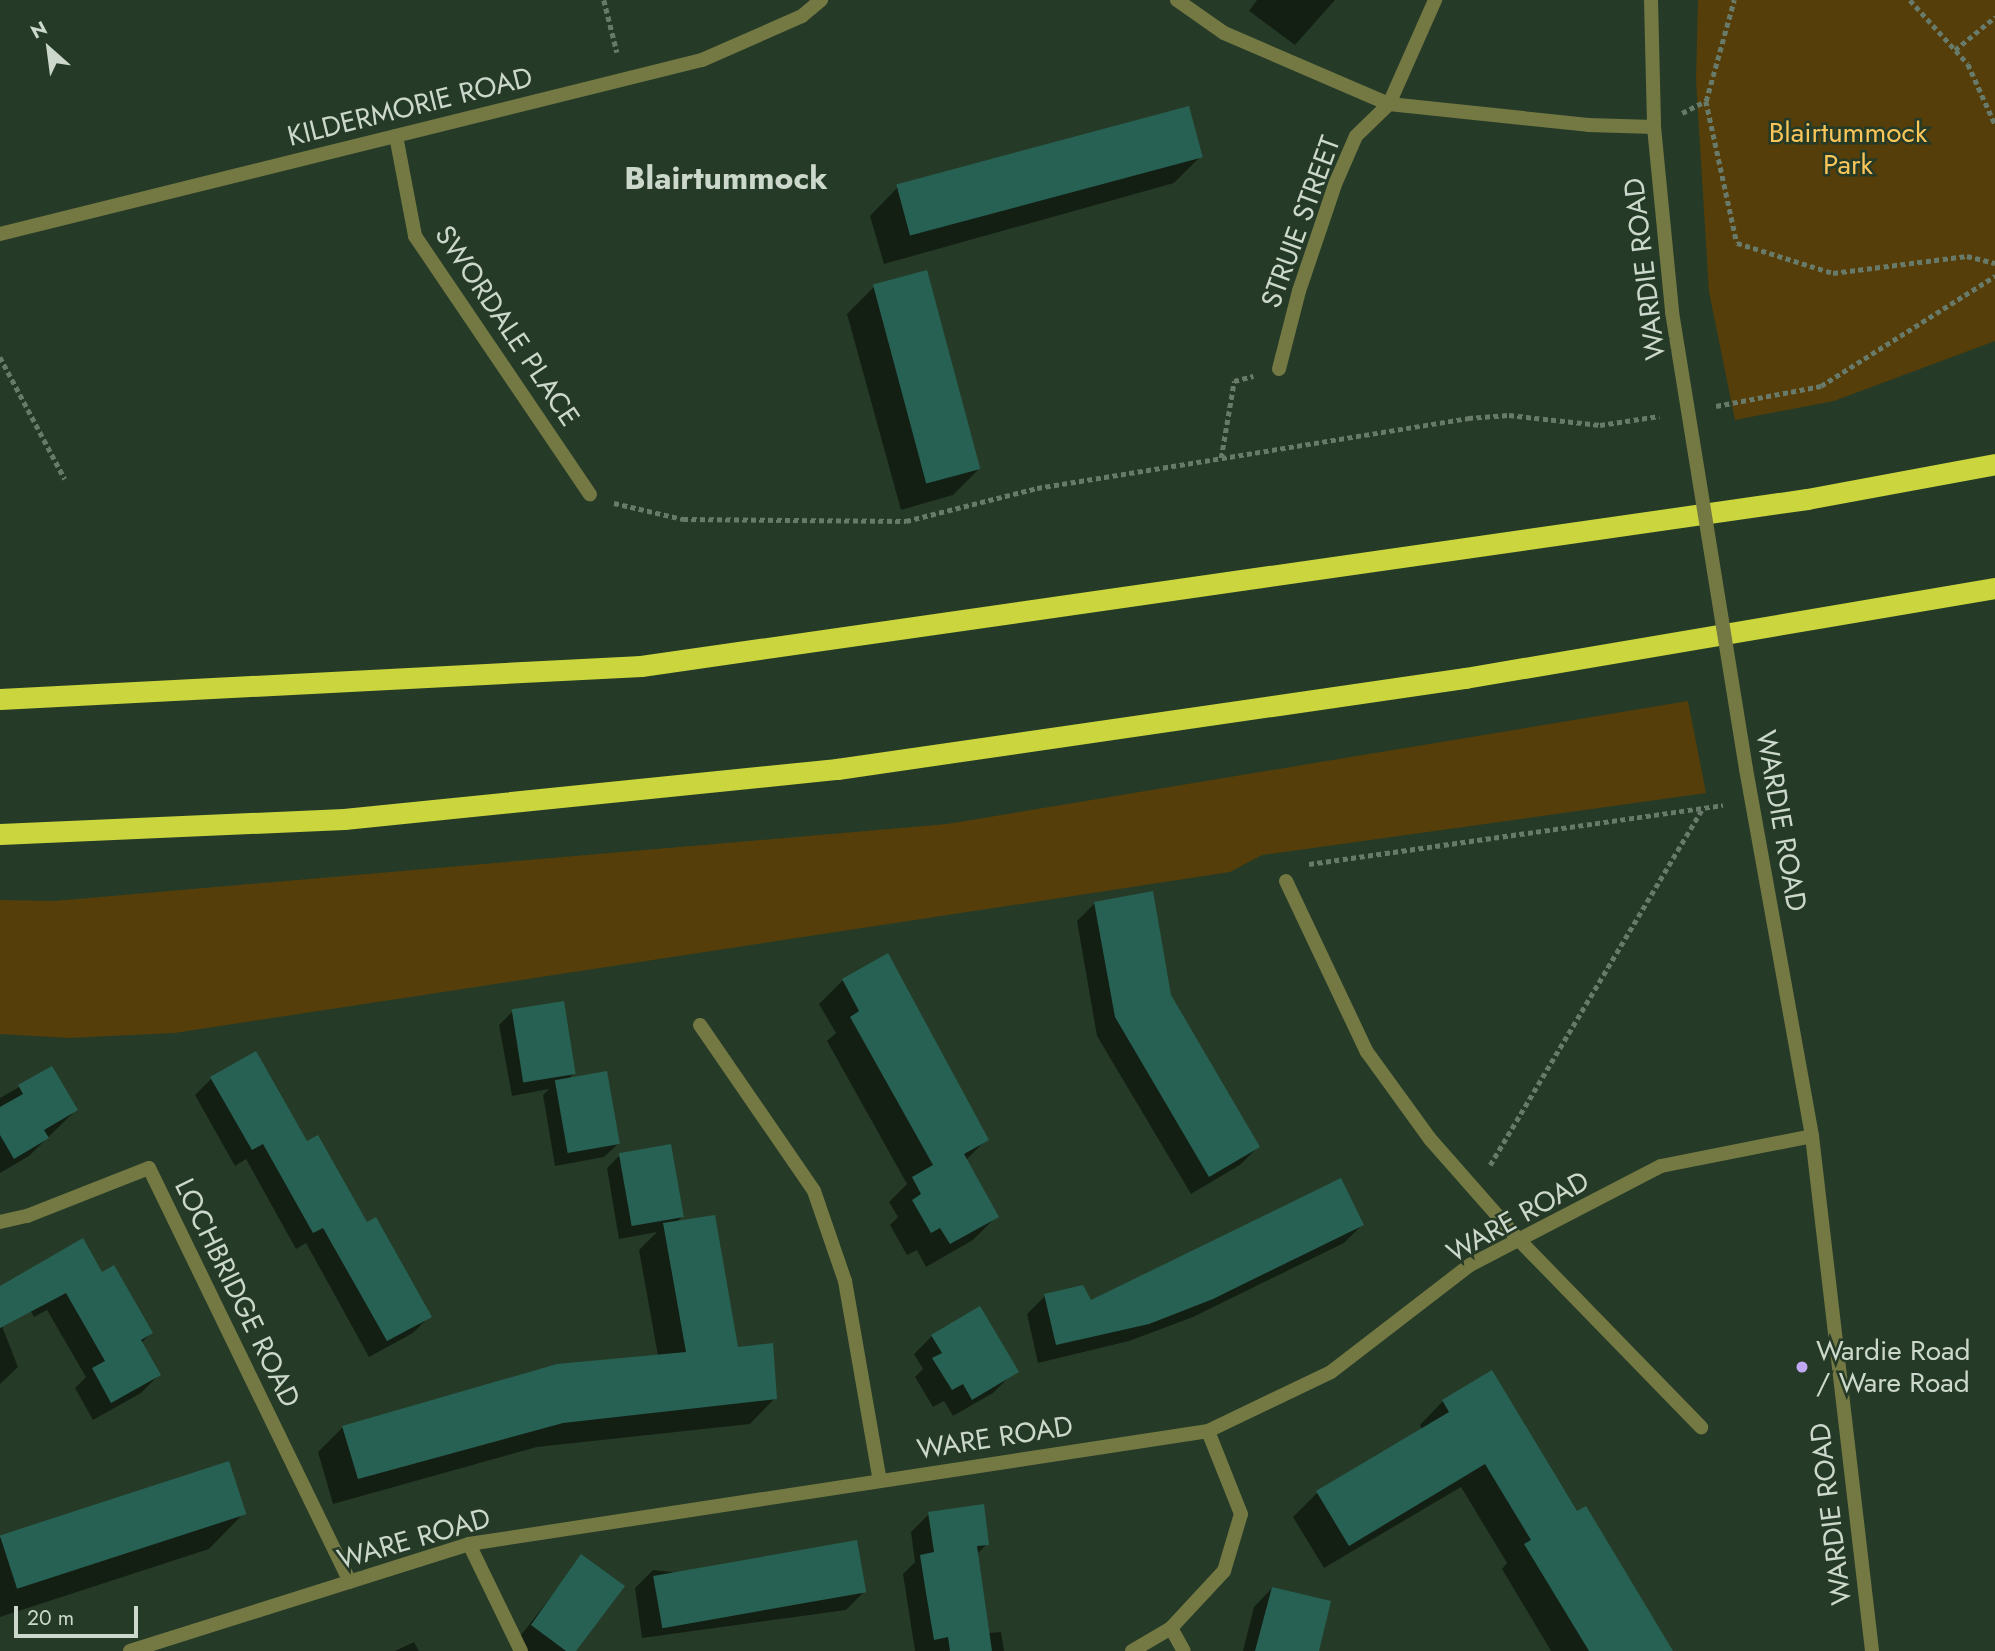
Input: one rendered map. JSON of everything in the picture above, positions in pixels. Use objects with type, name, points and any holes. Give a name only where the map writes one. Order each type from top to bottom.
[{"type":"highway","points":[[0,699],[641,666],[1808,499],[1995,464]]},
{"type":"highway","points":[[0,834],[358,818],[837,769],[1465,678],[1995,588]]},
{"type":"street","name":"KILDERMORIE ROAD","points":[[0,234],[702,60],[802,16],[821,0]]},
{"type":"street","points":[[1177,0],[1224,33],[1389,104],[1588,125],[1654,127]]},
{"type":"street","name":"STRUIE STREET","points":[[1279,369],[1299,291],[1336,182],[1356,136],[1389,104],[1434,0]]},
{"type":"street","name":"WARDIE ROAD","points":[[1651,0],[1654,127],[1672,312],[1746,769],[1812,1136],[1871,1651]]},
{"type":"street","name":"SWORDALE PLACE","points":[[396,136],[415,236],[590,494]]},
{"type":"street","points":[[1286,881],[1367,1052],[1430,1139],[1520,1241],[1701,1427]]},
{"type":"street","points":[[699,1025],[814,1191],[845,1281],[880,1481]]},
{"type":"street","name":"WARE ROAD","points":[[130,1651],[470,1544],[1208,1431],[1331,1371],[1470,1265],[1661,1166],[1812,1136]]},
{"type":"street","name":"LOCHBRIDGE ROAD","points":[[0,1222],[27,1216],[149,1168],[350,1582]]},
{"type":"street","points":[[1132,1651],[1171,1628],[1223,1570],[1241,1514],[1208,1431]]},
{"type":"street","points":[[470,1544],[521,1651]]},
{"type":"street","points":[[1171,1628],[1184,1651]]},
{"type":"path","points":[[604,0],[623,80]]},
{"type":"path","points":[[1734,0],[1706,102],[1737,243],[1833,273],[1967,256],[1995,263]]},
{"type":"path","points":[[1910,0],[1968,64],[1995,124]]},
{"type":"path","points":[[1955,50],[1995,17]]},
{"type":"path","points":[[1654,127],[1706,102]]},
{"type":"path","points":[[1709,407],[1821,386],[1995,276]]},
{"type":"path","points":[[0,357],[65,479]]},
{"type":"path","points":[[1221,458],[1234,381],[1279,369]]},
{"type":"path","points":[[590,494],[628,509],[683,519],[906,521],[1037,488],[1487,416],[1600,425],[1670,414]]},
{"type":"path","points":[[1286,881],[1284,867],[1752,801]]},
{"type":"path","points":[[1475,1190],[1702,808]]},
{"type":"green space","name":"Blairtummock Park","points":[[1698,0],[1995,0],[1995,341],[1834,401],[1735,420],[1709,292],[1696,80]]},
{"type":"green space","points":[[1688,701],[1706,793],[1262,855],[1230,872],[174,1033],[69,1038],[0,1034],[0,900],[54,901],[947,824]]},
{"type":"building","points":[[1189,106],[1203,157],[910,236],[896,184]]},
{"type":"building","points":[[927,270],[980,469],[926,483],[873,284]]},
{"type":"building","points":[[1153,891],[1171,995],[1260,1147],[1209,1177],[1115,1017],[1094,902]]},
{"type":"building","points":[[888,953],[989,1140],[964,1154],[999,1217],[950,1244],[940,1228],[931,1233],[912,1200],[921,1194],[912,1177],[933,1165],[850,1017],[859,1011],[842,979]]},
{"type":"building","points":[[564,1001],[576,1074],[523,1082],[512,1009]]},
{"type":"building","points":[[256,1051],[307,1141],[318,1135],[367,1222],[376,1217],[432,1317],[387,1341],[323,1228],[313,1233],[263,1144],[252,1150],[210,1077]]},
{"type":"building","points":[[52,1066],[78,1110],[44,1130],[49,1138],[14,1159],[0,1135],[0,1107],[23,1094],[18,1085]]},
{"type":"building","points":[[607,1071],[620,1144],[568,1153],[555,1080]]},
{"type":"building","points":[[671,1144],[684,1217],[632,1226],[619,1153]]},
{"type":"building","points":[[1341,1178],[1364,1225],[1213,1299],[1149,1324],[1056,1345],[1044,1294],[1083,1285],[1091,1300]]},
{"type":"building","points":[[715,1215],[738,1347],[773,1343],[777,1399],[563,1423],[358,1479],[342,1426],[557,1364],[686,1352],[663,1223]]},
{"type":"building","points":[[83,1238],[102,1272],[114,1265],[153,1333],[141,1340],[161,1375],[111,1403],[92,1368],[105,1361],[66,1293],[0,1328],[0,1286]]},
{"type":"building","points":[[980,1306],[1019,1372],[972,1400],[963,1384],[952,1390],[932,1358],[942,1353],[931,1335]]},
{"type":"building","points":[[1492,1370],[1577,1511],[1586,1506],[1673,1651],[1589,1651],[1524,1544],[1531,1540],[1485,1464],[1349,1546],[1316,1491],[1449,1412],[1442,1400]]},
{"type":"building","points":[[229,1461],[246,1514],[17,1589],[0,1535]]},
{"type":"building","points":[[984,1504],[989,1545],[977,1546],[992,1651],[950,1651],[948,1637],[934,1640],[926,1593],[920,1555],[934,1552],[928,1512]]},
{"type":"building","points":[[857,1540],[866,1592],[662,1628],[653,1576]]},
{"type":"building","points":[[581,1554],[625,1586],[576,1651],[566,1651],[531,1625]]},
{"type":"building","points":[[1272,1587],[1331,1601],[1319,1651],[1255,1651]]},
{"type":"place","name":"Wardie Road / Ware Road","points":[[1802,1367]]},
{"type":"district","name":"Blairtummock","points":[[726,178]]}]
